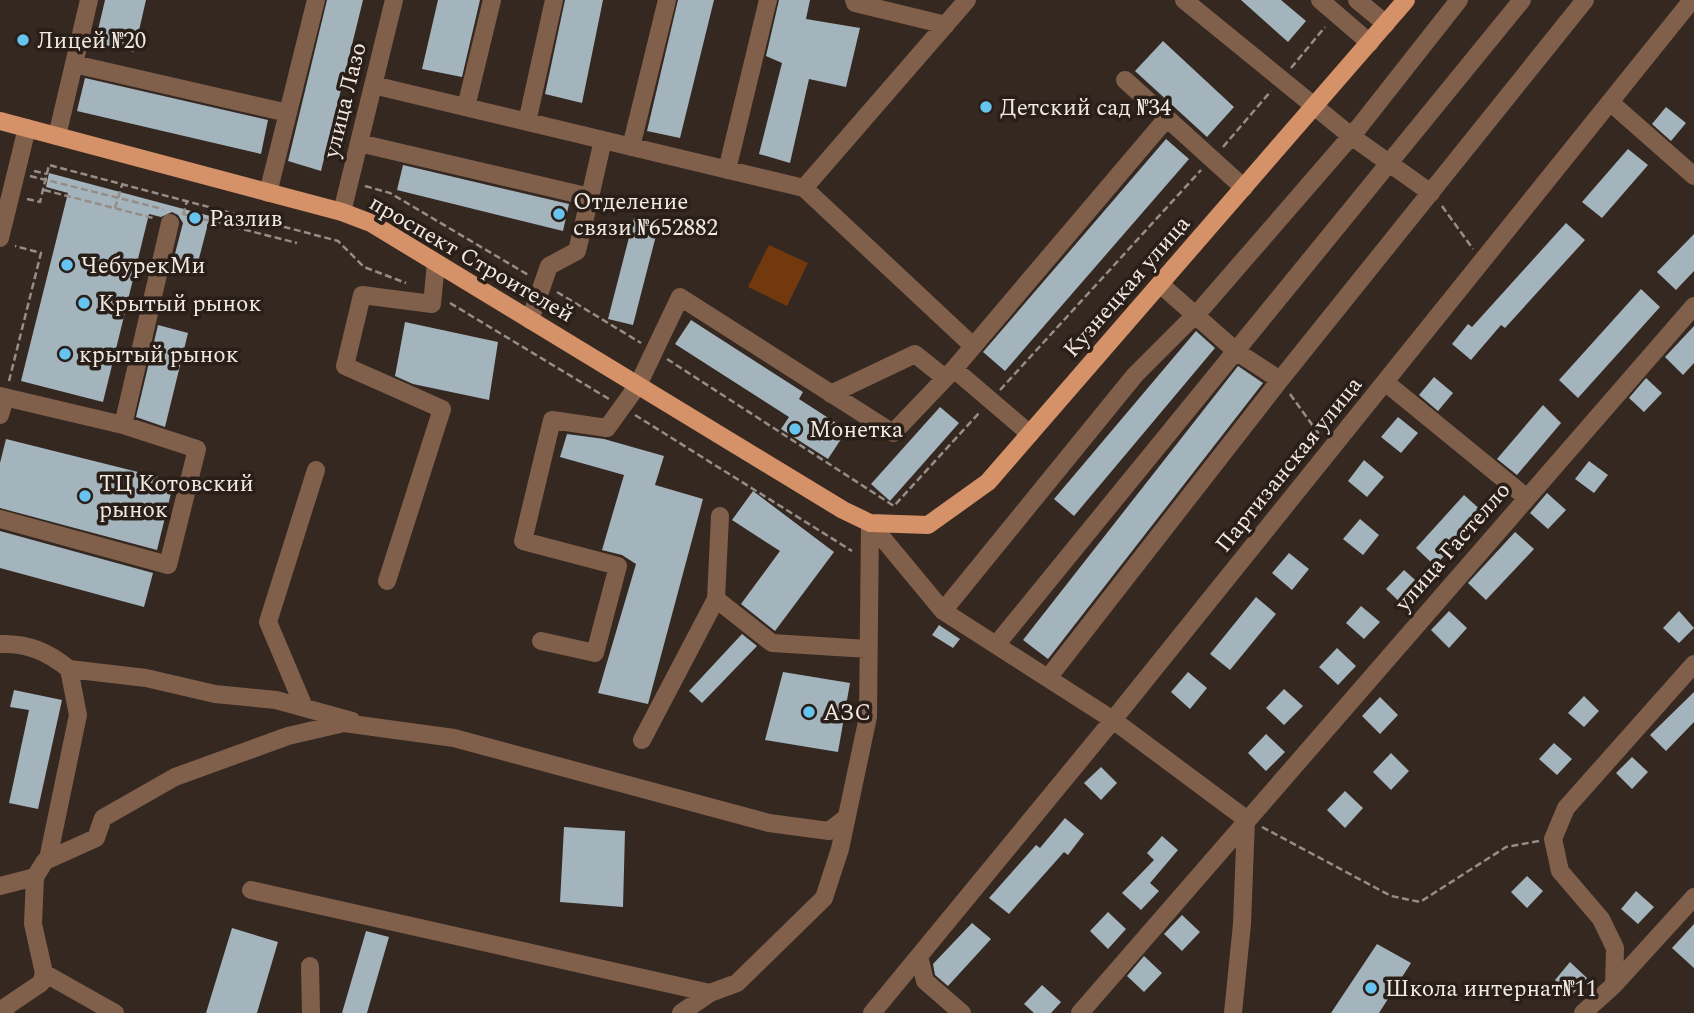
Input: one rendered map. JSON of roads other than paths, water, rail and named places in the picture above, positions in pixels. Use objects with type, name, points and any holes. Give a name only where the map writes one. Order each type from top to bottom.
[{"type":"main road","name":"Кузнецкая улица","points":[[843,510],[870,523],[928,525],[988,482],[1406,0]]},
{"type":"main road","name":"проспект Строителей","points":[[0,121],[342,212],[371,223],[843,510]]},
{"type":"street","points":[[57,136],[89,0]]},
{"type":"street","points":[[268,193],[316,0]]},
{"type":"street","name":"улица Лазо","points":[[342,212],[394,0]]},
{"type":"street","points":[[466,107],[492,0]]},
{"type":"street","points":[[527,122],[554,0]]},
{"type":"street","points":[[631,147],[667,0]]},
{"type":"street","points":[[727,170],[768,0]]},
{"type":"street","points":[[854,0],[855,3],[946,25]]},
{"type":"street","points":[[804,188],[967,0]]},
{"type":"street","points":[[1184,0],[1351,136],[1431,193]]},
{"type":"street","points":[[1320,0],[1370,43]]},
{"type":"street","points":[[1357,0],[1386,24]]},
{"type":"street","points":[[943,611],[1135,375],[1194,317],[1351,136],[1459,0]]},
{"type":"street","points":[[996,645],[1522,0]]},
{"type":"street","points":[[1048,678],[1280,380],[1585,0]]},
{"type":"street","name":"Партизанская улица","points":[[872,1013],[1113,720],[1692,0]]},
{"type":"street","points":[[74,64],[288,113]]},
{"type":"street","points":[[1125,80],[1244,188]]},
{"type":"street","points":[[373,85],[804,188],[973,346]]},
{"type":"street","points":[[1610,102],[1694,176]]},
{"type":"street","points":[[541,641],[595,653],[618,566],[523,541],[552,420],[607,428],[638,385],[680,297],[893,433],[950,373],[1167,118]]},
{"type":"street","points":[[7,242],[10,195],[27,128]]},
{"type":"street","points":[[530,320],[549,266],[578,251],[603,140]]},
{"type":"street","points":[[359,143],[590,197]]},
{"type":"street","points":[[123,425],[174,216]]},
{"type":"street","points":[[387,581],[442,409],[345,366],[362,295],[432,304],[436,263]]},
{"type":"street","points":[[1160,284],[1194,317],[1237,352],[1280,380]]},
{"type":"street","name":"улица Гастелло","points":[[1080,1013],[1694,306]]},
{"type":"street","points":[[831,394],[915,354],[950,373],[990,400],[1030,434]]},
{"type":"street","points":[[1385,382],[1527,498]]},
{"type":"street","points":[[0,519],[169,565],[197,449],[123,425],[2,403]]},
{"type":"street","points":[[304,707],[268,622],[316,470]]},
{"type":"street","points":[[642,740],[716,599],[720,516]]},
{"type":"street","points":[[870,523],[943,611],[1113,720],[1246,819],[1242,924],[1233,1013]]},
{"type":"street","points":[[681,1013],[710,993],[737,983],[824,898],[869,717],[870,523]]},
{"type":"street","points":[[716,599],[772,643],[868,649]]},
{"type":"street","points":[[0,644],[15,643],[48,652],[69,669],[146,678],[180,688],[304,707],[367,726]]},
{"type":"street","points":[[1614,985],[1615,948],[1601,919],[1560,871],[1553,839],[1566,808],[1694,664]]},
{"type":"street","points":[[5,1013],[7,1006],[41,983],[44,973],[33,924],[35,877],[48,859],[78,716],[69,669]]},
{"type":"street","points":[[48,859],[96,838],[103,818],[176,778],[288,736],[344,723],[454,738],[769,823],[829,831],[846,818]]},
{"type":"street","points":[[0,886],[35,877]]},
{"type":"street","points":[[251,890],[710,993]]},
{"type":"street","points":[[1583,1013],[1614,985],[1694,897]]},
{"type":"street","points":[[919,956],[925,981],[962,1013]]},
{"type":"street","points":[[310,965],[311,1013]]},
{"type":"street","points":[[44,973],[115,1013]]},
{"type":"place","name":"Лицей №20","points":[[23,40]]},
{"type":"place","name":"Детский сад №34","points":[[986,107]]},
{"type":"place","name":"Отделение связи №652882","points":[[559,214]]},
{"type":"place","name":"Разлив","points":[[195,218]]},
{"type":"place","name":"ЧебурекМи","points":[[67,265]]},
{"type":"place","name":"Крытый рынок","points":[[84,303]]},
{"type":"place","name":"крытый рынок","points":[[65,354]]},
{"type":"place","name":"Монетка","points":[[795,429]]},
{"type":"place","name":"ТЦ Котовский рынок","points":[[85,496]]},
{"type":"place","name":"АЗС","points":[[809,712]]},
{"type":"place","name":"Школа интернат№11","points":[[1371,988]]}]
